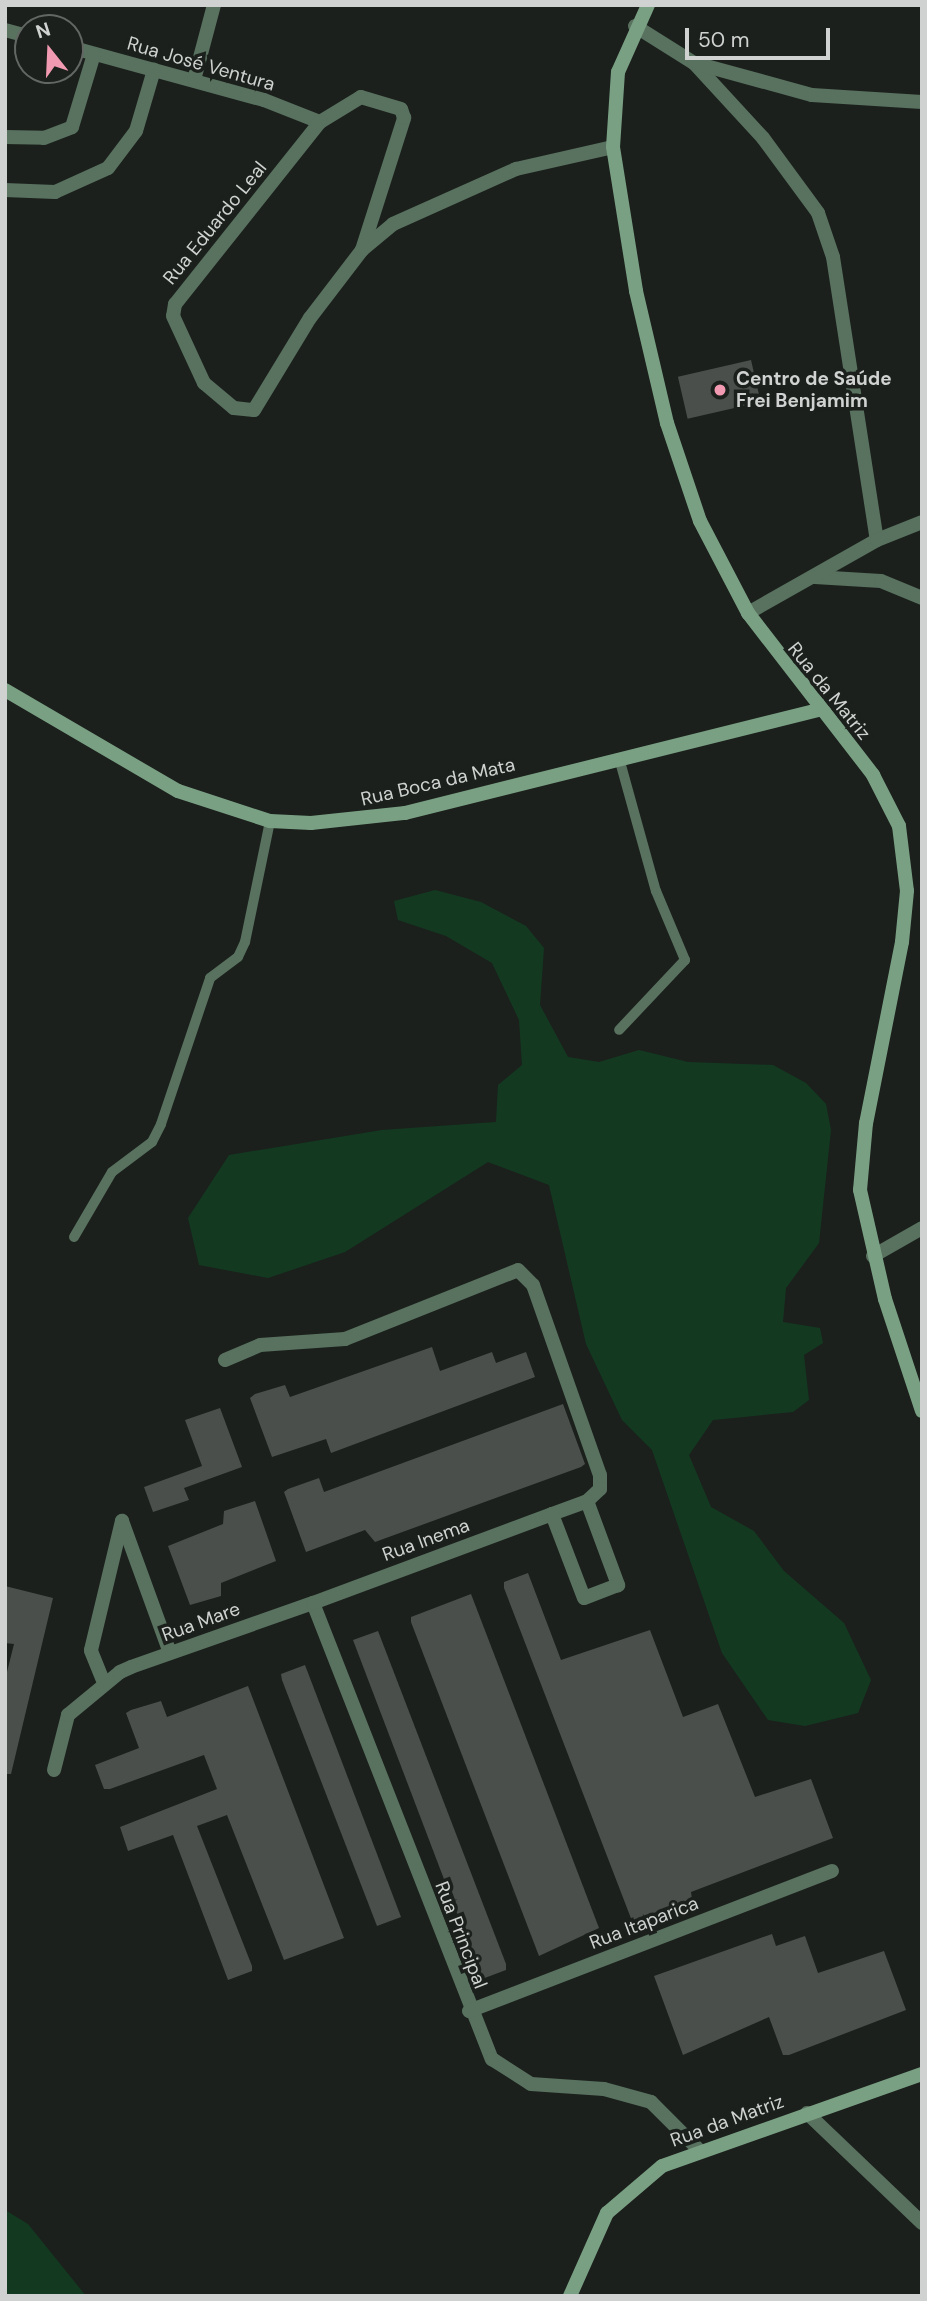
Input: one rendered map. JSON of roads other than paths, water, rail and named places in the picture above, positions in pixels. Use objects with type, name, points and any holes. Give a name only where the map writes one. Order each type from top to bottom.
[{"type":"main road","name":"Rua da Matriz","points":[[648,5],[635,26],[618,72],[613,147],[636,291],[667,423],[700,521],[748,614],[889,800],[905,854],[902,942],[861,1157],[873,1256],[922,1411]]},
{"type":"main road","name":"Rua Boca da Mata","points":[[5,690],[178,791],[270,821],[355,821],[405,813],[819,710]]},
{"type":"main road","name":"Rua da Matriz","points":[[570,2296],[607,2213],[640,2181],[698,2148],[922,2074]]},
{"type":"street","points":[[194,80],[214,5]]},
{"type":"street","points":[[635,26],[694,63],[763,138],[827,232],[877,540]]},
{"type":"street","name":"Rua José Ventura","points":[[84,51],[194,80],[320,122]]},
{"type":"street","points":[[5,137],[44,138],[72,127],[94,54]]},
{"type":"street","points":[[694,63],[812,95],[922,102]]},
{"type":"street","points":[[5,190],[31,195],[68,187],[108,169],[130,144],[154,70]]},
{"type":"street","name":"Rua Eduardo Leal","points":[[361,97],[404,114],[362,250],[254,410],[234,408],[204,383],[173,316],[175,304],[320,122],[361,97]]},
{"type":"street","name":"Rua Eduardo Leal","points":[[362,250],[412,211],[460,190],[516,169],[613,147]]},
{"type":"street","points":[[748,614],[877,540],[922,522]]},
{"type":"street","points":[[814,577],[881,582],[922,598]]},
{"type":"street","points":[[873,1256],[922,1228]]},
{"type":"street","points":[[225,1360],[260,1345],[345,1339],[518,1270],[533,1285],[600,1475],[600,1489],[587,1501],[618,1585],[584,1598],[552,1514]]},
{"type":"street","name":"Rua Inema","points":[[313,1603],[587,1501]]},
{"type":"street","points":[[104,1683],[91,1650],[122,1521],[170,1653]]},
{"type":"street","name":"Rua Mare","points":[[54,1770],[68,1715],[104,1683],[170,1653],[313,1603]]},
{"type":"street","name":"Rua Principal","points":[[313,1603],[469,2011],[492,2059],[511,2075],[531,2084],[628,2093],[670,2117],[698,2148]]},
{"type":"street","name":"Rua Itaparica","points":[[469,2011],[832,1871]]},
{"type":"street","points":[[807,2113],[922,2223]]},
{"type":"lane","points":[[619,758],[656,891],[685,960],[620,1030]]},
{"type":"lane","points":[[74,1237],[112,1172],[152,1142],[161,1124],[210,978],[238,957],[245,943],[270,821]]},
{"type":"place","name":"Centro de Saúde Frei Benjamim","points":[[720,390]]}]
